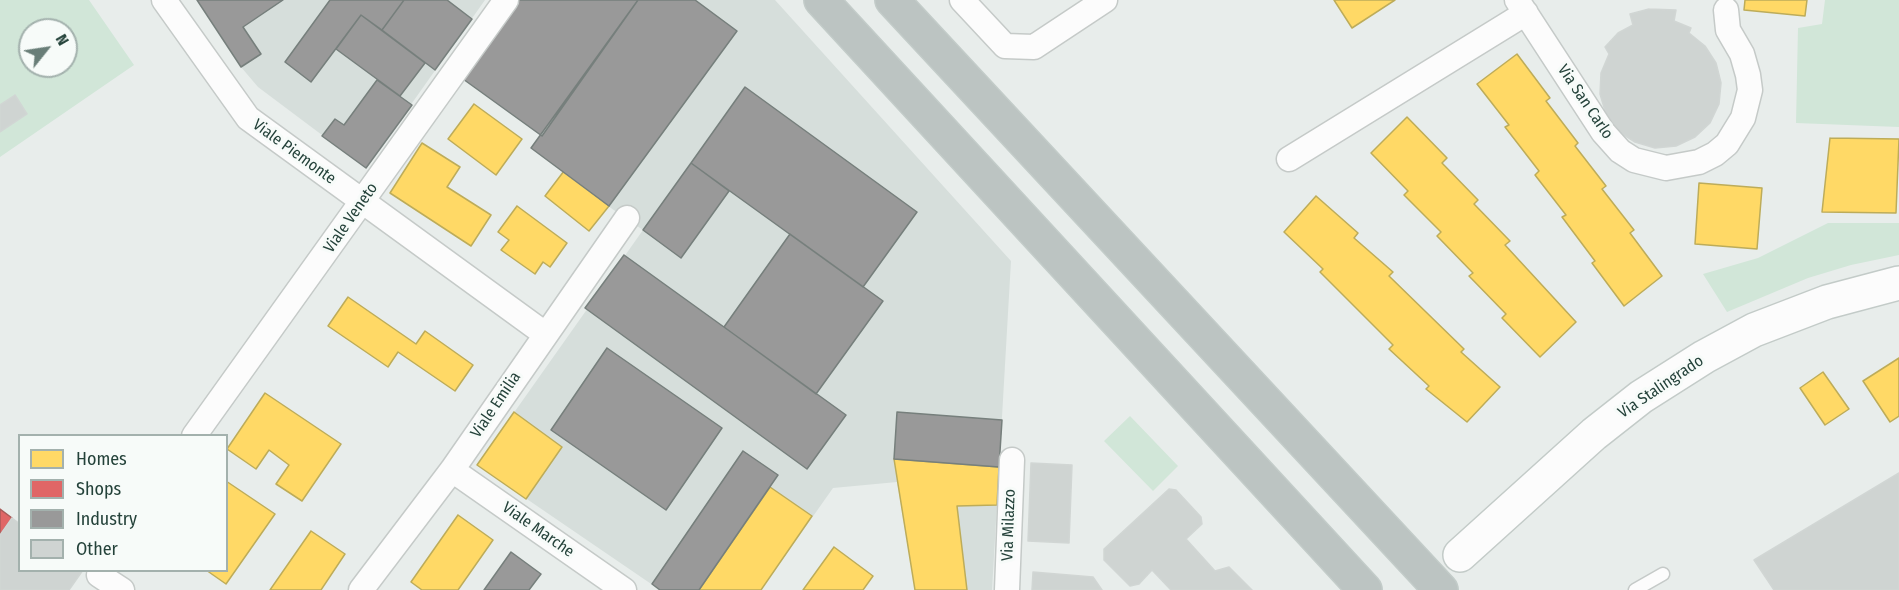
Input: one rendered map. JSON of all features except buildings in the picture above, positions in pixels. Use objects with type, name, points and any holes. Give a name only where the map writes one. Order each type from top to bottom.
[{"type":"highway","points":[[821,0],[1365,590]]},
{"type":"highway","points":[[892,0],[1441,590]]},
{"type":"main road","name":"Via Stalingrado","points":[[1460,555],[1594,434],[1641,397],[1704,357],[1754,330],[1827,302],[1899,283]]},
{"type":"street","name":"Viale Piemonte","points":[[164,0],[248,118],[545,334]]},
{"type":"street","name":"Viale Veneto","points":[[195,434],[506,0]]},
{"type":"street","points":[[962,0],[1005,46],[1034,47],[1069,12],[1105,0]]},
{"type":"street","name":"Via San Carlo","points":[[1289,159],[1522,7],[1603,132],[1620,151],[1634,160],[1666,168],[1685,166],[1715,154],[1727,144],[1743,118],[1749,97],[1748,75],[1742,54],[1728,30],[1726,10]]},
{"type":"street","name":"Viale Emilia","points":[[361,590],[452,470],[627,218]]},
{"type":"street","name":"Via Milazzo","points":[[1007,590],[1012,459]]},
{"type":"street","name":"Viale Marche","points":[[452,470],[624,590]]},
{"type":"street","points":[[96,578],[122,590]]},
{"type":"lane","points":[[1635,590],[1663,574]]},
{"type":"shaded area","points":[[197,0],[485,0],[366,168],[258,87],[241,67]]},
{"type":"shaded area","points":[[519,0],[775,0],[1011,261],[992,590],[915,590],[897,482],[833,488],[761,590],[660,590],[477,465],[643,230],[608,206],[541,136],[463,79]]},
{"type":"green space","points":[[0,0],[89,0],[134,65],[0,157]]},
{"type":"green space","points":[[1825,0],[1899,0],[1899,127],[1796,123],[1798,28],[1822,24]]},
{"type":"green space","points":[[1828,223],[1899,223],[1899,255],[1851,265],[1808,278],[1727,312],[1703,274],[1758,258]]},
{"type":"green space","points":[[1130,416],[1178,466],[1153,491],[1104,441]]}]
